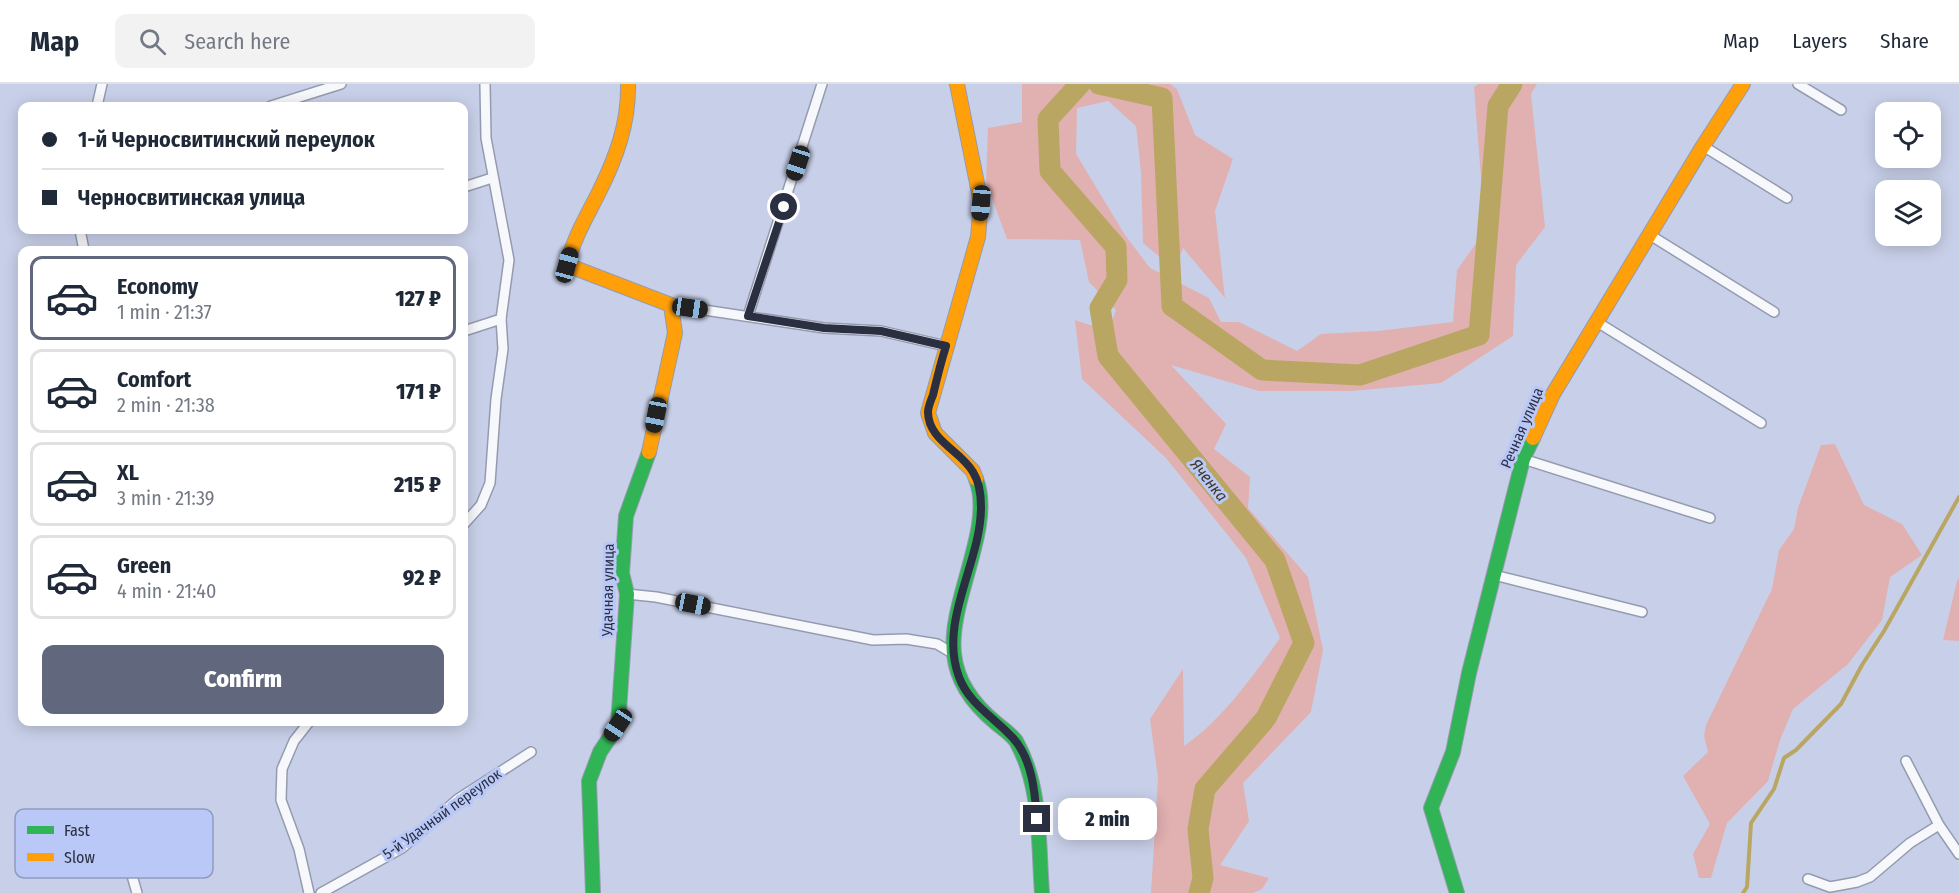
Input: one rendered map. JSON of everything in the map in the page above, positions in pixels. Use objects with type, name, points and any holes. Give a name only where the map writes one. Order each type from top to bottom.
[{"type":"street","points":[[98,102],[102,84]]},
{"type":"street","points":[[284,102],[341,84]]},
{"type":"street","points":[[468,520],[481,505],[490,483],[496,399],[503,349],[501,319],[509,260],[486,138],[485,84]]},
{"type":"street","points":[[628,84],[630,104],[619,147],[573,240],[567,265],[671,305],[824,328],[881,331],[946,346]]},
{"type":"street","points":[[748,316],[822,84]]},
{"type":"street","points":[[957,84],[981,203],[978,237],[928,412],[934,433],[973,471],[980,489],[981,510],[967,579],[955,621],[954,654],[959,676],[968,695],[1014,738],[1026,761],[1034,786],[1042,893]]},
{"type":"street","name":"Речная улица","points":[[1456,893],[1455,882],[1431,808],[1453,753],[1469,674],[1523,459],[1553,394],[1702,146],[1743,84]]},
{"type":"street","points":[[1798,84],[1841,110]]},
{"type":"street","points":[[1702,146],[1787,198]]},
{"type":"street","points":[[468,186],[492,178]]},
{"type":"street","points":[[1650,235],[1773,312]]},
{"type":"street","name":"Удачная улица","points":[[593,893],[589,781],[600,752],[618,725],[627,594],[622,573],[626,516],[648,454],[667,372],[675,333],[671,305]]},
{"type":"street","points":[[468,330],[501,319]]},
{"type":"street","points":[[1597,322],[1761,423]]},
{"type":"street","points":[[1523,459],[1710,518]]},
{"type":"street","points":[[1494,575],[1642,612]]},
{"type":"street","points":[[627,594],[656,597],[873,640],[906,639],[937,644],[954,654]]},
{"type":"street","points":[[306,726],[294,741],[282,770],[281,800],[299,849],[309,893]]},
{"type":"street","name":"5-й Удачный переулок","points":[[321,893],[402,848],[458,799],[531,752]]},
{"type":"street","points":[[1906,761],[1939,825],[1959,854]]},
{"type":"street","points":[[1808,879],[1830,887],[1870,877],[1910,843],[1939,825]]},
{"type":"street","points":[[133,878],[137,893]]},
{"type":"shaded area","points":[[1022,84],[1170,84],[1177,89],[1195,135],[1233,159],[1215,211],[1225,298],[1183,248],[1175,270],[1143,243],[1141,173],[1136,126],[1108,101],[1077,108],[1076,154],[1125,235],[1150,268],[1209,298],[1221,322],[1239,322],[1297,351],[1321,334],[1378,331],[1453,322],[1457,270],[1485,231],[1474,87],[1478,84],[1537,84],[1531,94],[1545,227],[1516,265],[1513,336],[1441,383],[1352,391],[1259,391],[1171,365],[1226,424],[1214,449],[1250,477],[1248,508],[1308,577],[1323,650],[1311,712],[1243,783],[1249,821],[1220,865],[1269,878],[1262,889],[1253,893],[1151,893],[1158,778],[1150,719],[1183,669],[1184,746],[1224,710],[1280,638],[1246,558],[1166,458],[1082,379],[1075,320],[1108,331],[1116,310],[1089,282],[1080,240],[1007,239],[986,182],[988,128],[1022,122]]},
{"type":"shaded area","points":[[1835,444],[1864,505],[1902,524],[1922,555],[1890,577],[1882,620],[1848,664],[1793,709],[1780,740],[1768,781],[1727,823],[1711,878],[1699,878],[1693,854],[1710,824],[1683,776],[1708,752],[1704,736],[1706,725],[1772,589],[1779,550],[1794,529],[1798,508],[1821,445]]},
{"type":"shaded area","points":[[1959,578],[1959,641],[1943,640],[1957,581]]},
{"type":"waterway","name":"Яченка","points":[[1080,84],[1048,119],[1050,171],[1116,247],[1117,280],[1100,308],[1108,356],[1275,560],[1304,643],[1266,718],[1205,789],[1198,829],[1203,878],[1199,893]]},
{"type":"waterway","name":"Яченка","points":[[1099,84],[1162,98],[1172,306],[1262,370],[1360,375],[1479,335],[1498,106],[1512,84]]},
{"type":"waterway","points":[[1743,893],[1747,887],[1751,823],[1774,789],[1784,758],[1796,750],[1841,704],[1959,497]]},
{"type":"traffic: fast","points":[[1457,893],[1431,808],[1453,752],[1469,673],[1523,459],[1533,438]]},
{"type":"traffic: fast","points":[[593,893],[589,781],[600,752],[618,725],[627,594],[622,573],[626,516],[649,452]]},
{"type":"traffic: fast","points":[[976,479],[980,498],[980,519],[958,611],[954,633],[954,654],[959,674],[968,693],[988,716],[1014,738],[1024,759],[1035,796],[1042,893]]},
{"type":"traffic: slow","points":[[628,84],[624,126],[616,153],[577,236],[567,265],[671,305],[675,333],[649,452]]},
{"type":"traffic: slow","points":[[957,84],[981,203],[978,237],[928,413],[935,433],[973,471],[976,479]]},
{"type":"traffic: slow","points":[[1533,438],[1553,394],[1743,84]]},
{"type":"route","points":[[784,207],[748,316],[824,328],[881,331],[946,346],[928,412],[934,433],[973,471],[980,489],[981,510],[967,579],[955,621],[954,654],[959,676],[968,695],[1014,738],[1026,761],[1034,786],[1037,819]]}]
